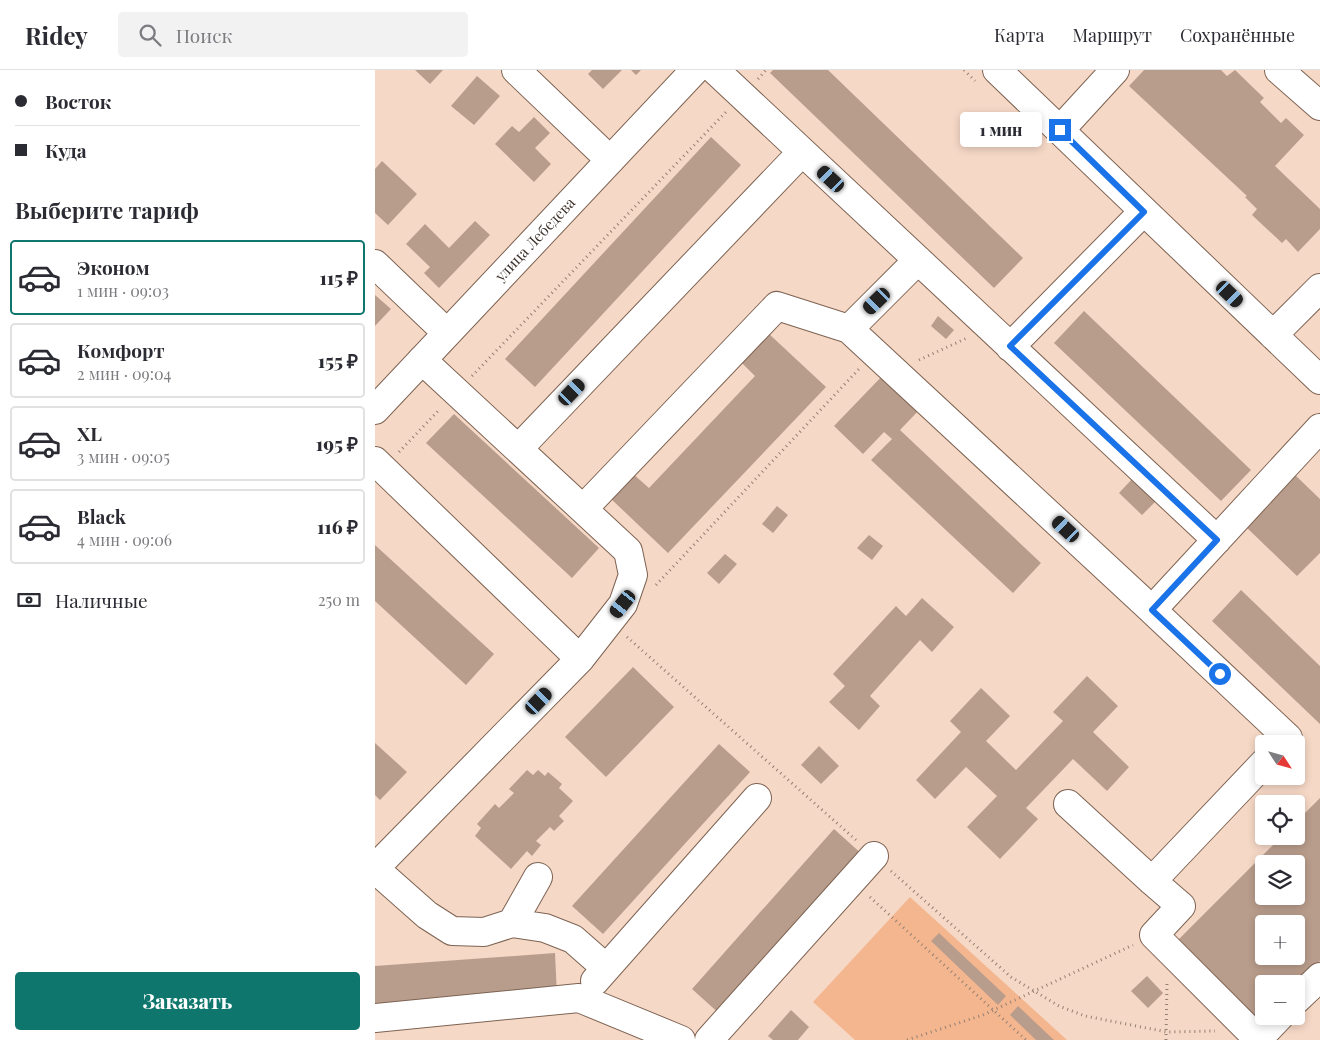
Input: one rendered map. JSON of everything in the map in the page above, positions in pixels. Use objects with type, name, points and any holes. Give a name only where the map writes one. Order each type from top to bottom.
[{"type":"street","points":[[516,70],[610,160]]},
{"type":"street","name":"улица Лебедева","points":[[375,410],[695,70]]},
{"type":"street","points":[[715,70],[1217,540]]},
{"type":"street","points":[[997,70],[1320,380]]},
{"type":"street","points":[[1060,130],[1115,70]]},
{"type":"street","points":[[1279,70],[1320,106]]},
{"type":"street","points":[[517,449],[802,152]]},
{"type":"street","points":[[1001,338],[1144,212]]},
{"type":"street","points":[[849,329],[918,260]]},
{"type":"street","points":[[375,264],[447,333]]},
{"type":"street","points":[[1273,335],[1320,288]]},
{"type":"street","points":[[583,509],[777,306],[849,329],[1285,735]]},
{"type":"street","points":[[422,360],[628,551],[633,575],[623,604],[579,659],[375,869],[427,915],[452,932],[485,932],[512,923],[545,928],[573,939],[606,968]]},
{"type":"street","points":[[1152,610],[1217,540],[1315,442]]},
{"type":"street","points":[[379,465],[579,659]]},
{"type":"street","points":[[1152,880],[1255,772]]},
{"type":"street","points":[[579,998],[757,798]]},
{"type":"street","points":[[1068,804],[1181,906],[1160,941],[1258,1039],[1271,1025]]},
{"type":"street","points":[[709,1040],[874,856]]},
{"type":"street","points":[[512,923],[538,877]]},
{"type":"street","points":[[1305,991],[1320,977]]},
{"type":"street","points":[[375,1018],[579,998],[681,1040]]},
{"type":"path","points":[[379,465],[457,392],[766,70]]},
{"type":"path","points":[[911,363],[932,356],[956,342],[1001,338]]},
{"type":"path","points":[[650,591],[875,352]]},
{"type":"path","points":[[623,634],[1011,977],[1059,1006],[1085,1016],[1167,1032],[1217,1031]]},
{"type":"path","points":[[852,880],[1026,1040]]},
{"type":"path","points":[[907,1040],[994,1010],[1035,991],[1160,941],[1167,1040]]},
{"type":"shaded area","points":[[910,897],[1067,1040],[855,1040],[813,1002]]},
{"type":"building","points":[[415,70],[443,70],[430,84]]},
{"type":"building","points":[[592,70],[622,70],[603,89],[588,74]]},
{"type":"building","points":[[631,70],[641,70],[636,75]]},
{"type":"building","points":[[773,70],[828,70],[1023,258],[994,288],[770,73]]},
{"type":"building","points":[[1144,70],[1221,70],[1227,76],[1235,70],[1264,98],[1260,102],[1281,123],[1286,118],[1304,135],[1275,166],[1320,209],[1320,229],[1298,252],[1286,239],[1282,243],[1252,215],[1257,209],[1245,197],[1247,196],[1129,86]]},
{"type":"building","points":[[477,76],[500,96],[474,125],[451,106]]},
{"type":"building","points":[[534,117],[550,133],[535,148],[551,164],[534,182],[495,144],[512,126],[519,132]]},
{"type":"building","points":[[711,137],[741,165],[535,387],[505,359]]},
{"type":"building","points":[[382,161],[417,194],[388,225],[375,213],[375,169]]},
{"type":"building","points":[[475,221],[490,235],[439,288],[424,273],[430,267],[406,244],[425,224],[449,248]]},
{"type":"building","points":[[375,295],[391,309],[375,326]]},
{"type":"building","points":[[1084,311],[1251,470],[1221,501],[1054,343]]},
{"type":"building","points":[[938,316],[954,330],[946,339],[931,326]]},
{"type":"building","points":[[768,333],[826,387],[668,553],[609,497],[632,473],[649,488],[755,376],[741,362]]},
{"type":"building","points":[[885,373],[921,408],[900,430],[1041,563],[1013,593],[871,460],[892,439],[884,432],[863,454],[834,426]]},
{"type":"building","points":[[454,414],[599,548],[572,578],[426,443]]},
{"type":"building","points":[[1294,474],[1320,499],[1320,553],[1297,576],[1245,526]]},
{"type":"building","points":[[1133,478],[1156,501],[1142,515],[1119,493]]},
{"type":"building","points":[[777,506],[788,515],[773,533],[762,524]]},
{"type":"building","points":[[869,535],[883,546],[872,560],[857,548]]},
{"type":"building","points":[[375,545],[494,654],[466,685],[375,601]]},
{"type":"building","points":[[725,554],[737,564],[719,584],[707,573]]},
{"type":"building","points":[[1241,590],[1320,666],[1320,724],[1212,621]]},
{"type":"building","points":[[922,598],[954,627],[932,652],[920,640],[870,696],[880,706],[859,730],[829,702],[845,686],[833,674],[896,606],[906,616]]},
{"type":"building","points":[[633,667],[674,707],[606,777],[565,737]]},
{"type":"building","points":[[1087,676],[1118,706],[1093,732],[1129,767],[1107,791],[1073,759],[1026,808],[1038,819],[1000,859],[967,827],[997,796],[966,767],[935,799],[916,780],[961,732],[950,721],[981,688],[1010,716],[986,741],[1016,770],[1063,721],[1053,712]]},
{"type":"building","points":[[375,743],[407,772],[380,800],[375,795]]},
{"type":"building","points":[[719,744],[750,772],[603,934],[572,906]]},
{"type":"building","points":[[819,746],[839,766],[821,784],[801,765]]},
{"type":"building","points":[[527,770],[533,775],[538,770],[545,776],[548,772],[562,784],[559,788],[573,801],[559,816],[564,821],[554,831],[550,827],[536,841],[541,845],[532,856],[527,851],[511,869],[475,836],[481,828],[477,824],[495,804],[499,808],[514,793],[509,789]]},
{"type":"building","points":[[1320,798],[1320,961],[1305,976],[1255,975],[1255,1020],[1176,942],[1255,863],[1255,905],[1305,905],[1305,855],[1263,855],[1273,845],[1305,845],[1305,813]]},
{"type":"building","points":[[834,829],[864,856],[722,1016],[692,989]]},
{"type":"building","points":[[939,933],[1006,996],[998,1005],[931,941]]},
{"type":"building","points":[[555,953],[557,996],[375,1008],[375,966]]},
{"type":"building","points":[[1147,976],[1163,993],[1148,1008],[1131,991]]},
{"type":"building","points":[[1018,1006],[1054,1040],[1036,1040],[1010,1015]]},
{"type":"building","points":[[791,1010],[809,1027],[798,1040],[773,1040],[768,1036]]},
{"type":"route","points":[[1060,130],[1144,212],[1010,346],[1217,540],[1152,610],[1220,674]]}]
